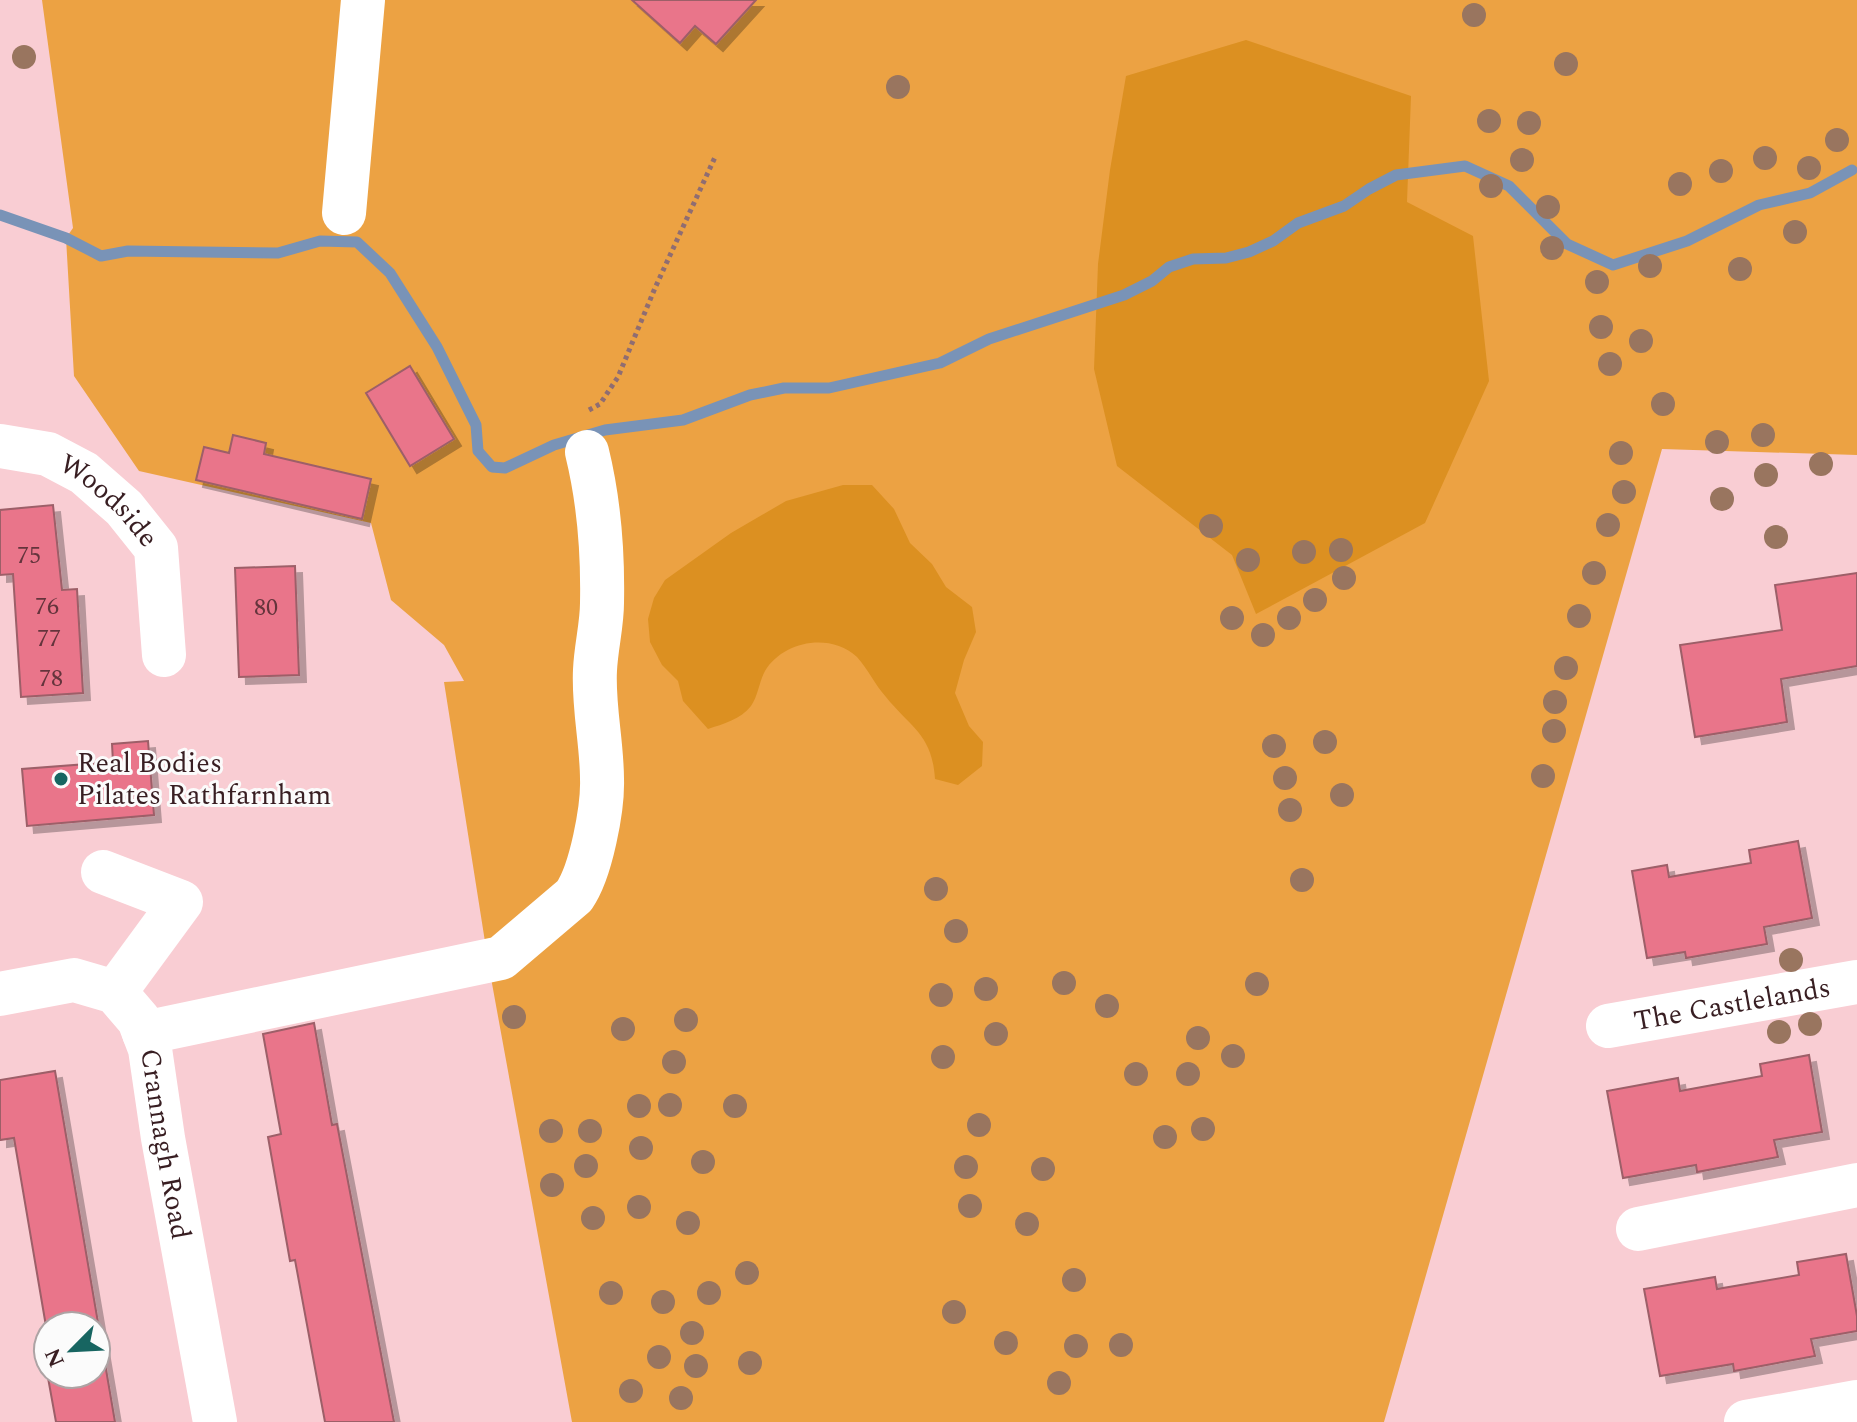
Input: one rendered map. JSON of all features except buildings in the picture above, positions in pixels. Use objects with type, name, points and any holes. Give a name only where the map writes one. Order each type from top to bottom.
[{"type":"street","points":[[344,213],[363,0]]},
{"type":"street","points":[[144,1033],[501,958],[574,896],[583,883],[590,859],[602,781],[595,671],[602,605],[601,577],[594,483],[583,433]]},
{"type":"street","name":"Woodside","points":[[0,446],[48,454],[84,473],[124,508],[156,548],[164,655]]},
{"type":"street","points":[[0,994],[74,980],[115,992],[181,902],[103,872]]},
{"type":"street","name":"The Castlelands","points":[[1608,1026],[1857,982]]},
{"type":"street","name":"Crannagh Road","points":[[115,992],[139,1020],[150,1049],[163,1138],[215,1422]]},
{"type":"street","points":[[1638,1229],[1857,1185]]},
{"type":"street","points":[[1746,1422],[1857,1402]]},
{"type":"path","points":[[583,433],[618,377],[716,155]]},
{"type":"shaded area","points":[[42,0],[1857,0],[1857,455],[1662,449],[1384,1422],[572,1422],[489,967],[444,682],[464,681],[444,645],[391,600],[371,523],[139,471],[74,376],[66,238],[73,228]]},
{"type":"shaded area","points":[[1246,40],[1411,96],[1407,202],[1473,236],[1489,381],[1425,523],[1256,614],[1232,555],[1117,466],[1094,369],[1098,264],[1126,76]]},
{"type":"shaded area","points":[[843,485],[872,485],[894,509],[910,543],[932,564],[946,587],[972,607],[976,632],[955,693],[969,726],[983,742],[982,766],[958,785],[935,779],[925,741],[882,692],[857,657],[846,649],[834,644],[808,643],[783,653],[765,671],[747,711],[708,729],[683,701],[678,681],[662,665],[650,642],[648,619],[654,598],[665,580],[731,533],[786,501]]},
{"type":"waterway","points":[[0,215],[66,238],[101,256],[128,251],[278,253],[320,241],[357,242],[390,273],[437,347],[476,425],[478,451],[492,467],[505,468],[554,445],[605,430],[683,420],[750,395],[784,388],[829,388],[940,363],[989,339],[1124,295],[1152,281],[1169,267],[1193,259],[1226,258],[1249,252],[1273,241],[1298,223],[1344,206],[1396,175],[1465,166],[1509,186],[1567,244],[1613,265],[1687,241],[1759,205],[1810,193],[1852,170]]},
{"type":"place","name":"Real Bodies Pilates Rathfarnham","points":[[61,779]]}]
